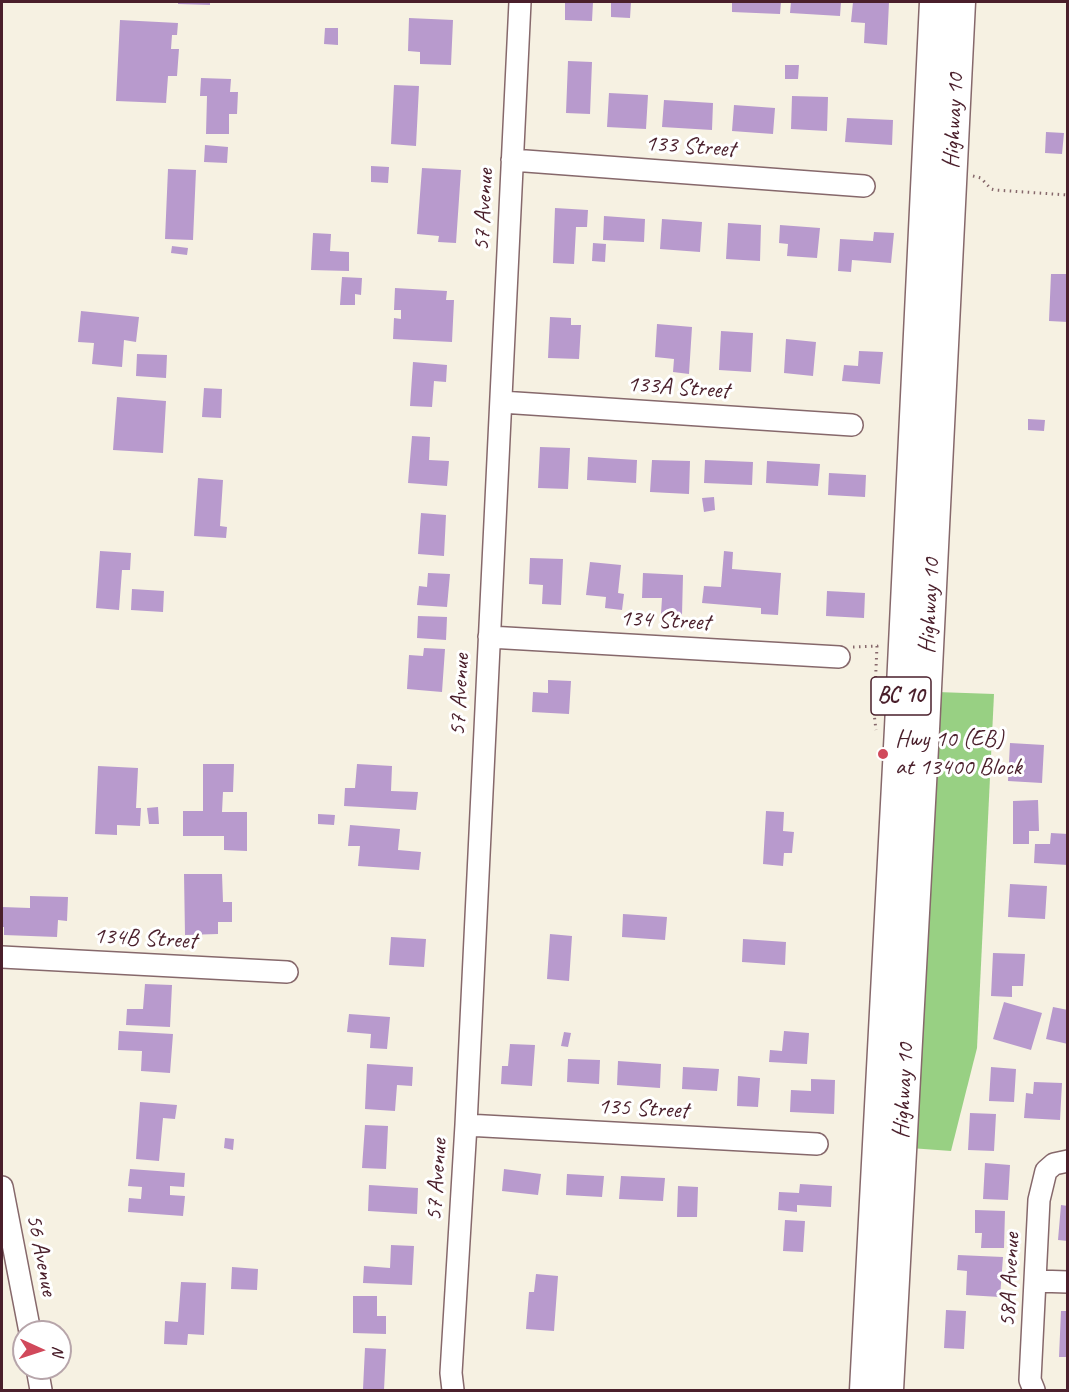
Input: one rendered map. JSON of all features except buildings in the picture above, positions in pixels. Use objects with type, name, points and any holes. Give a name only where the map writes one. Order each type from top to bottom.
[{"type":"highway","name":"Highway 10","points":[[865,1390],[935,2]]},
{"type":"highway","name":"Highway 10","points":[[888,1390],[923,752],[960,2]]},
{"type":"street","name":"57 Avenue","points":[[453,1390],[451,1373],[466,1125],[520,2]]},
{"type":"street","name":"133 Street","points":[[512,160],[864,186]]},
{"type":"street","name":"133A Street","points":[[501,402],[852,425]]},
{"type":"street","name":"134 Street","points":[[489,637],[846,652]]},
{"type":"street","name":"134B Street","points":[[2,957],[286,972]]},
{"type":"street","name":"135 Street","points":[[466,1125],[817,1144]]},
{"type":"street","name":"58A Avenue","points":[[1034,1390],[1030,1380],[1039,1200],[1046,1171],[1054,1164],[1068,1161]]},
{"type":"street","name":"56 Avenue","points":[[2,1187],[28,1320]]},
{"type":"street","points":[[1036,1281],[1068,1282]]},
{"type":"path","points":[[967,175],[981,178],[991,189],[995,190],[1068,195]]},
{"type":"path","points":[[846,652],[877,646],[874,713],[876,733]]},
{"type":"green space","points":[[937,692],[994,694],[977,1048],[951,1151],[910,1148]]},
{"type":"place","name":"Hwy 10 (EB) at 13400 Block","points":[[883,754]]}]
